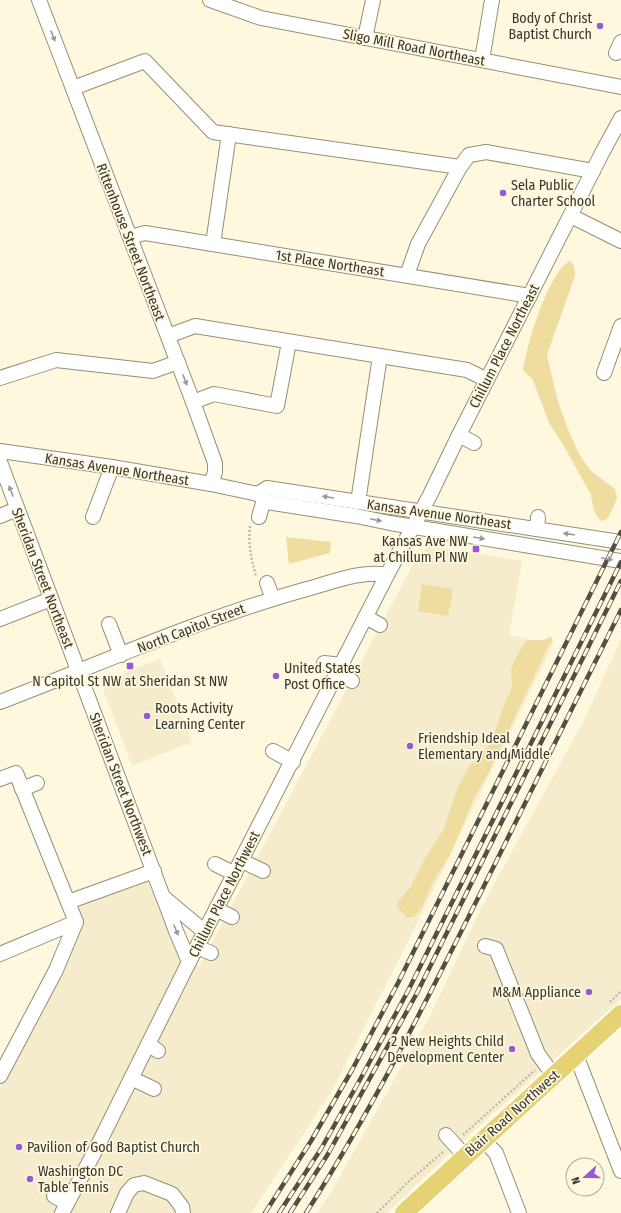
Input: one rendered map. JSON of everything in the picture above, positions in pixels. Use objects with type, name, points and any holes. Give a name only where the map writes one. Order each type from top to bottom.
[{"type":"main road","name":"Blair Road Northwest","points":[[404,1213],[621,1014]]},
{"type":"street","name":"Rittenhouse Street Northeast","points":[[39,0],[178,362],[215,463],[215,472],[211,484]]},
{"type":"street","name":"Sligo Mill Road Northeast","points":[[210,0],[261,18],[621,87]]},
{"type":"street","points":[[365,38],[373,0]]},
{"type":"street","points":[[482,60],[492,0]]},
{"type":"street","points":[[73,88],[145,60],[213,132],[460,167]]},
{"type":"street","name":"Chillum Place Northeast","points":[[387,575],[422,511],[459,435],[621,118]]},
{"type":"street","points":[[213,244],[229,134]]},
{"type":"street","points":[[407,275],[418,244],[460,167],[469,155],[486,152],[593,171]]},
{"type":"street","points":[[571,216],[621,241]]},
{"type":"street","name":"1st Place Northeast","points":[[130,237],[145,233],[530,296]]},
{"type":"street","points":[[168,336],[195,326],[467,370],[487,380]]},
{"type":"street","points":[[604,373],[621,326]]},
{"type":"street","points":[[193,402],[214,394],[277,406],[289,342]]},
{"type":"street","points":[[358,502],[380,356]]},
{"type":"street","points":[[0,378],[56,360],[154,371],[178,362]]},
{"type":"street","points":[[459,435],[474,443]]},
{"type":"street","name":"Kansas Avenue Northeast","points":[[0,451],[112,467],[211,484],[261,496],[267,502],[621,561]]},
{"type":"street","name":"Sheridan Street Northeast","points":[[0,462],[78,671]]},
{"type":"street","points":[[93,517],[112,467]]},
{"type":"street","name":"Kansas Avenue Northeast","points":[[261,496],[267,488],[422,511],[492,516],[538,523],[621,542]]},
{"type":"street","points":[[255,519],[261,496]]},
{"type":"street","points":[[0,516],[17,509]]},
{"type":"street","name":"North Capitol Street","points":[[0,702],[221,616],[273,599],[357,576],[370,574],[387,575]]},
{"type":"street","name":"Chillum Place Northwest","points":[[64,1210],[131,1078],[153,1048],[189,962],[293,762],[387,575]]},
{"type":"street","points":[[262,581],[273,599]]},
{"type":"street","points":[[0,619],[51,599]]},
{"type":"street","points":[[366,617],[380,625]]},
{"type":"street","points":[[109,624],[121,655]]},
{"type":"street","points":[[324,663],[340,669],[352,681]]},
{"type":"street","name":"Sheridan Street Northwest","points":[[78,671],[189,962]]},
{"type":"street","points":[[272,751],[293,762]]},
{"type":"street","points":[[0,779],[16,773],[76,922],[56,970],[0,1076]]},
{"type":"street","points":[[22,789],[37,783]]},
{"type":"street","points":[[242,861],[263,871]]},
{"type":"street","points":[[215,864],[235,874]]},
{"type":"street","points":[[68,902],[154,871]]},
{"type":"street","points":[[163,897],[205,932]]},
{"type":"street","points":[[216,909],[232,917]]},
{"type":"street","points":[[0,954],[76,922]]},
{"type":"street","points":[[484,946],[496,950],[538,1054],[554,1076]]},
{"type":"street","points":[[197,947],[211,953]]},
{"type":"street","points":[[576,1055],[621,1171]]},
{"type":"street","points":[[131,1078],[154,1089]]},
{"type":"street","points":[[446,1135],[465,1156]]},
{"type":"street","points":[[483,1140],[496,1153],[518,1213]]},
{"type":"street","points":[[118,1213],[127,1193],[134,1185],[144,1183],[172,1194],[182,1207],[183,1213]]},
{"type":"street","points":[[54,1196],[64,1210]]},
{"type":"path","points":[[255,519],[249,536],[251,561],[262,581]]},
{"type":"path","points":[[376,1213],[408,1182],[446,1150]]},
{"type":"shaded area","points":[[570,261],[574,266],[575,276],[547,355],[557,398],[567,427],[579,454],[591,471],[615,489],[617,498],[613,508],[607,519],[601,521],[595,512],[591,495],[565,448],[549,423],[533,380],[523,370],[529,344],[542,304],[561,268]]},
{"type":"shaded area","points":[[286,537],[331,542],[330,553],[289,564]]},
{"type":"shaded area","points":[[430,546],[522,561],[509,635],[553,644],[415,927],[334,1087],[251,1213],[0,1213],[0,1087],[83,924],[78,911],[83,902],[146,877],[179,953],[199,967],[417,557]]},
{"type":"shaded area","points":[[422,584],[453,589],[448,616],[418,611]]},
{"type":"shaded area","points":[[551,636],[553,641],[548,647],[488,774],[475,796],[450,855],[432,884],[422,908],[414,917],[407,918],[397,906],[398,902],[411,886],[425,858],[444,829],[457,789],[468,768],[487,747],[495,732],[504,705],[512,688],[511,670],[514,661],[526,641],[542,640]]},
{"type":"shaded area","points":[[621,639],[621,999],[466,1138],[387,1213],[317,1213],[331,1192],[430,1016],[481,908],[584,720]]},
{"type":"shaded area","name":"Roots Activity Learning Center","points":[[160,659],[192,742],[132,766],[103,689],[107,680]]},
{"type":"railway","points":[[265,1213],[311,1141],[352,1070],[398,983],[621,532]]},
{"type":"railway","points":[[279,1213],[321,1149],[409,989],[621,562]]},
{"type":"railway","points":[[290,1213],[328,1154],[417,993],[621,581]]},
{"type":"railway","points":[[306,1213],[376,1095],[419,1015],[621,610]]},
{"type":"place","name":"Body of Christ Baptist Church","points":[[600,26]]},
{"type":"place","name":"Sela Public Charter School","points":[[503,193]]},
{"type":"place","name":"Kansas Ave NW at Chillum Pl NW","points":[[476,549]]},
{"type":"place","name":"N Capitol St NW at Sheridan St NW","points":[[130,666]]},
{"type":"place","name":"United States Post Office","points":[[276,676]]},
{"type":"place","name":"Roots Activity Learning Center","points":[[147,716]]},
{"type":"place","name":"Friendship Ideal Elementary and Middle","points":[[410,746]]},
{"type":"place","name":"M&M Appliance","points":[[589,992]]},
{"type":"place","name":"2 New Heights Child Development Center","points":[[512,1049]]},
{"type":"place","name":"Pavilion of God Baptist Church","points":[[19,1147]]},
{"type":"place","name":"Washington DC Table Tennis","points":[[30,1179]]}]
